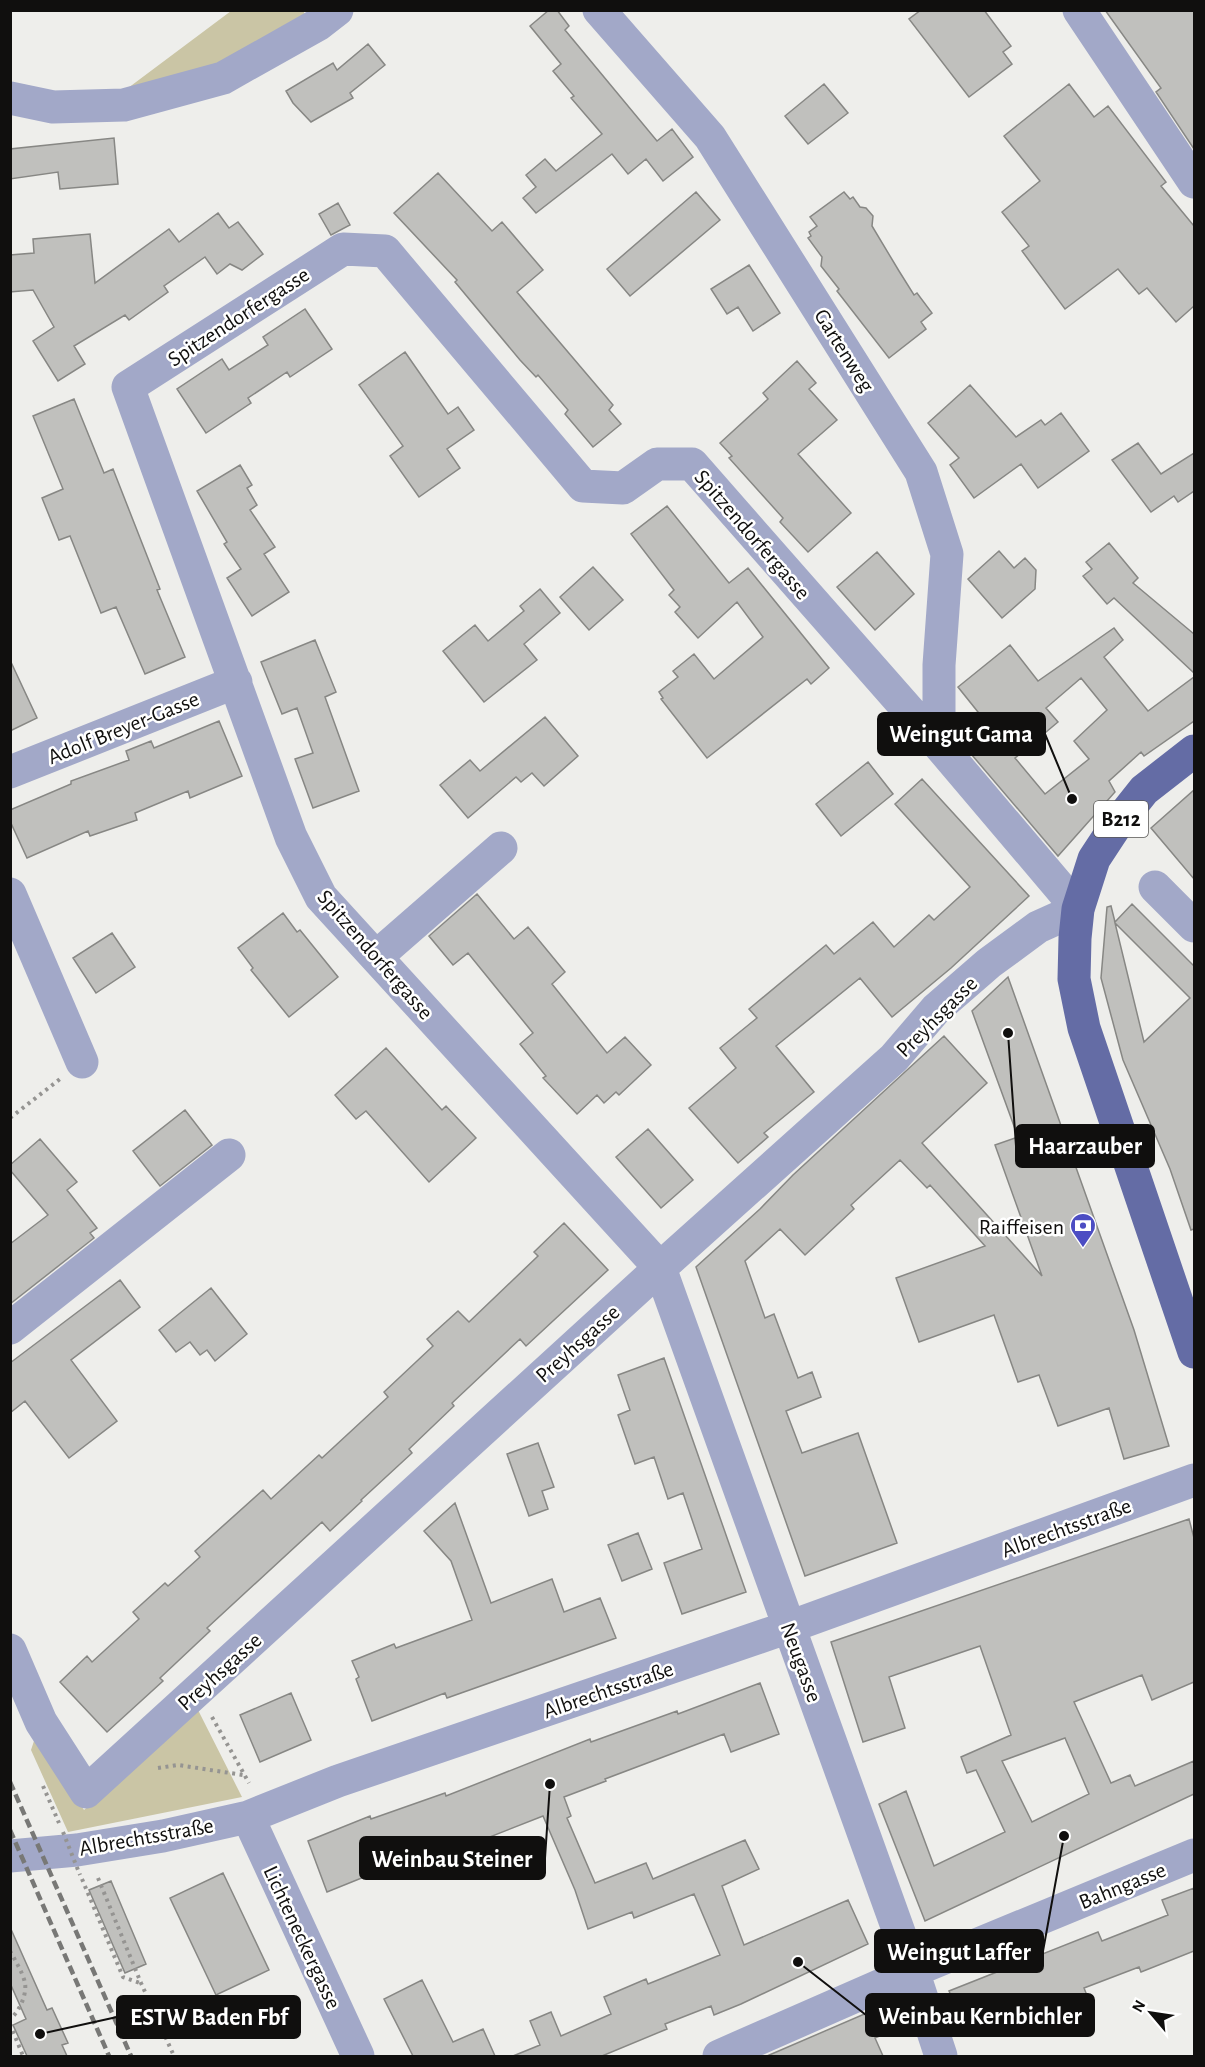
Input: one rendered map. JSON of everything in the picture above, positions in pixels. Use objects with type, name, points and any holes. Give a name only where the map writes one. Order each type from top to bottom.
[{"type":"main road","name":"B212","points":[[1192,1331],[1084,1028],[1074,979],[1077,909],[1094,859],[1117,824],[1144,790],[1194,751]]},
{"type":"street","points":[[10,98],[53,107],[124,105],[223,78],[319,24],[337,10]]},
{"type":"street","name":"Gartenweg","points":[[599,10],[710,137],[921,472],[947,554],[939,665],[939,745]]},
{"type":"street","points":[[1079,10],[1194,182]]},
{"type":"street","name":"Spitzendorfergasse","points":[[660,1268],[321,897],[291,837],[128,387],[343,249],[385,251],[583,486],[623,488],[657,464],[692,464],[939,745],[1077,909]]},
{"type":"street","points":[[896,696],[939,665]]},
{"type":"street","name":"Adolf Breyer-Gasse","points":[[10,772],[236,682]]},
{"type":"street","points":[[376,957],[501,848]]},
{"type":"street","points":[[1155,886],[1194,926]]},
{"type":"street","points":[[10,894],[82,1062]]},
{"type":"street","name":"Preyhsgasse","points":[[10,1650],[41,1722],[86,1792],[660,1268],[894,1058],[936,1009],[989,963],[1038,927],[1077,909]]},
{"type":"street","points":[[10,1328],[229,1155]]},
{"type":"street","name":"Neugasse","points":[[660,1268],[913,1971],[941,2056]]},
{"type":"street","name":"Albrechtsstraße","points":[[10,1856],[77,1850],[163,1836],[248,1816],[338,1781],[789,1627],[1194,1480]]},
{"type":"street","name":"Lichteneckergasse","points":[[248,1816],[358,2056]]},
{"type":"street","name":"Bahngasse","points":[[719,2056],[913,1971],[1194,1855]]},
{"type":"path","points":[[10,1118],[82,1062]]},
{"type":"path","points":[[197,1690],[248,1784],[258,1781]]},
{"type":"path","points":[[117,1765],[138,1771],[178,1765],[243,1775]]},
{"type":"path","points":[[63,1832],[123,1977],[141,1983]]},
{"type":"path","points":[[94,1869],[174,2056]]},
{"type":"path","points":[[10,1951],[26,1984],[23,2000],[16,2014],[10,2019]]},
{"type":"path","points":[[10,2024],[23,2056]]},
{"type":"shaded area","points":[[231,11],[303,11],[307,17],[262,50],[120,94]]},
{"type":"shaded area","points":[[198,1710],[242,1797],[68,1832],[31,1750],[34,1741],[39,1740],[84,1810]]},
{"type":"building","points":[[549,10],[557,10],[569,26],[565,30],[657,141],[672,129],[693,157],[663,181],[646,159],[628,174],[612,154],[536,213],[523,198],[536,187],[526,175],[545,159],[556,171],[602,134],[571,98],[574,96],[553,71],[561,64],[530,26]]},
{"type":"building","points":[[921,10],[984,10],[1011,46],[1003,52],[1012,64],[969,97],[909,19]]},
{"type":"building","points":[[1105,10],[1194,10],[1194,149],[1156,92],[1161,88]]},
{"type":"building","points":[[368,44],[385,65],[350,93],[353,98],[311,122],[293,103],[286,91],[333,63],[337,70]]},
{"type":"building","points":[[824,84],[848,113],[808,144],[785,116]]},
{"type":"building","points":[[1069,84],[1094,117],[1108,106],[1166,182],[1161,186],[1194,226],[1194,306],[1176,322],[1147,288],[1139,294],[1118,269],[1065,309],[1022,251],[1029,246],[1002,212],[1040,181],[1004,136]]},
{"type":"building","points":[[114,138],[118,184],[60,189],[58,172],[10,179],[10,149]]},
{"type":"building","points":[[438,173],[492,231],[502,222],[543,270],[517,292],[613,405],[609,410],[621,424],[593,447],[565,414],[568,410],[538,375],[536,377],[520,360],[455,282],[457,280],[394,213]]},
{"type":"building","points":[[696,192],[720,220],[630,296],[607,269]]},
{"type":"building","points":[[844,192],[850,199],[853,197],[860,207],[866,208],[873,216],[872,226],[899,271],[914,295],[917,293],[932,313],[921,322],[926,329],[889,358],[837,291],[839,289],[821,266],[822,257],[808,238],[811,236],[809,232],[817,226],[810,217]]},
{"type":"building","points":[[338,203],[350,225],[331,235],[319,214]]},
{"type":"building","points":[[218,213],[229,228],[238,222],[263,254],[242,270],[230,264],[217,274],[205,257],[164,286],[168,292],[129,320],[125,315],[74,346],[85,364],[58,381],[33,341],[54,327],[33,290],[10,292],[10,255],[34,253],[33,239],[90,234],[95,283],[169,229],[179,242]]},
{"type":"building","points":[[749,265],[780,313],[753,331],[738,307],[727,314],[711,289]]},
{"type":"building","points":[[305,309],[332,349],[290,377],[287,372],[248,398],[251,403],[206,433],[177,389],[222,359],[229,370],[268,345],[263,337]]},
{"type":"building","points":[[405,352],[448,414],[458,407],[474,430],[447,449],[460,468],[419,497],[390,456],[403,446],[359,385]]},
{"type":"building","points":[[797,361],[816,383],[809,389],[837,420],[798,454],[851,513],[808,552],[780,522],[783,518],[729,458],[732,456],[720,443],[768,399],[763,393]]},
{"type":"building","points":[[970,385],[1016,437],[1041,420],[1045,425],[1061,413],[1089,451],[1038,488],[1021,464],[974,498],[950,465],[959,458],[928,423]]},
{"type":"building","points":[[74,399],[104,473],[113,469],[160,589],[157,590],[185,657],[145,674],[116,607],[101,613],[70,536],[59,540],[42,498],[63,489],[33,416]]},
{"type":"building","points":[[1138,443],[1161,474],[1194,453],[1194,491],[1178,502],[1174,496],[1151,512],[1112,460]]},
{"type":"building","points":[[240,465],[252,485],[247,488],[257,505],[250,510],[275,547],[264,554],[289,592],[252,616],[227,578],[241,569],[224,544],[227,542],[197,491]]},
{"type":"building","points":[[667,506],[729,583],[748,568],[829,668],[811,684],[807,679],[707,758],[661,699],[663,698],[659,692],[678,677],[673,671],[694,654],[714,679],[763,637],[737,602],[698,638],[675,612],[680,607],[669,595],[674,590],[631,534]]},
{"type":"building","points":[[1109,543],[1138,578],[1133,583],[1194,634],[1194,673],[1114,598],[1107,604],[1083,576],[1092,569],[1086,562]]},
{"type":"building","points":[[999,551],[1014,568],[1025,558],[1036,570],[1035,589],[1002,618],[968,579]]},
{"type":"building","points":[[877,552],[914,594],[875,630],[837,587]]},
{"type":"building","points":[[593,567],[623,600],[589,630],[560,597]]},
{"type":"building","points":[[540,589],[560,613],[524,644],[537,660],[484,702],[443,651],[475,625],[488,641],[524,611],[520,606]]},
{"type":"building","points":[[1114,628],[1123,640],[1104,657],[1148,711],[1194,677],[1194,721],[1144,756],[1141,752],[1109,781],[1115,792],[1058,856],[966,748],[990,727],[958,687],[1010,645],[1038,681]],"holes":[[[1081,678],[1107,710],[1074,741],[1089,759],[1045,794],[1015,758],[1058,722],[1046,708]]]},
{"type":"building","points":[[315,640],[336,692],[325,697],[359,791],[313,808],[295,759],[313,753],[297,708],[282,714],[261,662]]},
{"type":"building","points":[[10,660],[37,718],[10,731]]},
{"type":"building","points":[[545,717],[578,756],[544,786],[532,773],[521,782],[516,777],[468,818],[440,785],[470,760],[480,771]]},
{"type":"building","points":[[219,721],[242,776],[190,798],[188,791],[135,813],[137,820],[90,836],[88,831],[27,858],[10,821],[10,810],[71,784],[71,781],[129,760],[126,751],[151,741],[154,748]]},
{"type":"building","points":[[868,762],[893,794],[841,836],[816,804]]},
{"type":"building","points":[[922,779],[1029,896],[951,968],[892,1017],[860,978],[776,1046],[814,1092],[764,1133],[768,1137],[738,1163],[689,1108],[736,1068],[720,1048],[757,1018],[749,1009],[826,945],[834,954],[873,922],[894,947],[929,915],[934,920],[970,887],[895,804]]},
{"type":"building","points":[[1194,790],[1194,879],[1151,828]]},
{"type":"building","points":[[477,894],[514,939],[528,927],[565,972],[552,984],[607,1053],[625,1037],[651,1065],[619,1095],[616,1092],[604,1103],[597,1095],[577,1114],[543,1078],[546,1076],[520,1044],[533,1033],[468,953],[453,965],[429,936]]},
{"type":"building","points":[[1132,904],[1194,966],[1194,1229],[1191,1230],[1170,1169],[1123,1060],[1101,978],[1107,907],[1111,906],[1115,922]],"holes":[[[1115,923],[1190,998],[1144,1042]]]},
{"type":"building","points":[[283,913],[297,932],[300,930],[338,977],[289,1017],[251,970],[253,968],[238,948]]},
{"type":"building","points":[[112,933],[135,967],[96,993],[73,958]]},
{"type":"building","points":[[1008,977],[1134,1330],[1169,1446],[1124,1459],[1109,1408],[1058,1426],[1039,1375],[1018,1382],[994,1315],[919,1342],[896,1278],[985,1246],[930,1185],[927,1188],[900,1160],[851,1205],[854,1209],[805,1255],[780,1229],[745,1261],[765,1318],[774,1314],[798,1378],[812,1372],[821,1397],[786,1411],[802,1453],[858,1433],[897,1543],[805,1576],[696,1267],[944,1036],[987,1083],[922,1143],[1042,1276],[995,1145],[1018,1137],[972,1011]]},
{"type":"building","points":[[386,1048],[442,1110],[446,1106],[476,1138],[429,1182],[366,1111],[356,1119],[335,1095]]},
{"type":"building","points":[[185,1110],[212,1145],[160,1186],[133,1151]]},
{"type":"building","points":[[648,1129],[693,1180],[661,1208],[616,1157]]},
{"type":"building","points":[[40,1139],[77,1182],[67,1190],[97,1228],[90,1233],[94,1238],[10,1304],[10,1244],[48,1215],[10,1170],[10,1165]]},
{"type":"building","points":[[564,1223],[608,1270],[526,1346],[520,1339],[452,1403],[454,1406],[409,1449],[412,1453],[362,1501],[330,1531],[322,1522],[207,1628],[210,1631],[160,1678],[163,1681],[107,1732],[60,1682],[87,1656],[92,1662],[139,1619],[133,1612],[165,1583],[168,1586],[200,1557],[195,1551],[263,1490],[271,1499],[319,1455],[322,1458],[388,1397],[384,1392],[433,1346],[427,1339],[458,1311],[469,1322],[538,1256],[534,1252]]},
{"type":"building","points":[[120,1280],[140,1307],[71,1360],[117,1421],[69,1458],[25,1401],[10,1413],[10,1363]]},
{"type":"building","points":[[211,1288],[247,1334],[215,1361],[207,1350],[200,1355],[190,1342],[176,1352],[159,1330]]},
{"type":"building","points":[[664,1358],[746,1592],[682,1614],[664,1563],[702,1549],[683,1493],[668,1499],[654,1457],[635,1464],[618,1415],[630,1410],[618,1375]]},
{"type":"building","points":[[538,1443],[554,1487],[542,1491],[548,1509],[529,1516],[507,1454]]},
{"type":"building","points":[[455,1503],[491,1603],[552,1579],[564,1612],[600,1598],[616,1638],[447,1698],[445,1693],[372,1721],[356,1679],[359,1677],[352,1661],[394,1644],[396,1648],[472,1620],[451,1561],[424,1531]]},
{"type":"building","points":[[1189,1519],[1194,1538],[1194,1682],[1152,1700],[1142,1675],[1074,1702],[1111,1783],[1130,1775],[1135,1786],[1194,1761],[1194,1794],[925,1921],[879,1804],[906,1791],[934,1866],[1005,1832],[976,1770],[967,1773],[961,1757],[1011,1735],[980,1646],[889,1677],[905,1728],[863,1742],[831,1642]],"holes":[[[1065,1738],[1089,1794],[1032,1822],[1002,1761]]]},
{"type":"building","points":[[638,1533],[652,1569],[622,1581],[608,1545]]},
{"type":"building","points":[[760,1683],[779,1734],[731,1752],[724,1734],[605,1779],[606,1781],[564,1797],[571,1816],[567,1818],[595,1883],[646,1863],[653,1879],[745,1840],[759,1869],[722,1886],[744,1945],[848,1900],[868,1944],[741,2004],[714,2015],[711,2006],[665,2024],[667,2029],[602,2056],[513,2056],[540,2045],[530,2021],[551,2012],[561,2036],[611,2014],[604,1997],[646,1979],[648,1984],[720,1955],[694,1894],[634,1918],[632,1912],[588,1929],[575,1890],[543,1816],[429,1861],[426,1852],[327,1892],[308,1841],[370,1816],[371,1819],[445,1793],[446,1796],[590,1739],[591,1742],[677,1711],[678,1714]]},
{"type":"building","points":[[291,1693],[311,1740],[260,1762],[240,1715]]},
{"type":"building","points":[[223,1873],[269,1970],[216,1995],[170,1898]]},
{"type":"building","points":[[111,1881],[146,1964],[125,1973],[89,1890]]},
{"type":"building","points":[[1194,1888],[1194,1951],[1141,1972],[1139,1967],[1084,1988],[1090,2003],[1025,2028],[1015,2003],[984,2016],[981,2008],[960,2017],[949,1991],[1098,1932],[1102,1941],[1168,1915],[1162,1900]]},
{"type":"building","points":[[10,1927],[47,2010],[52,2008],[68,2043],[62,2045],[67,2056],[27,2056],[13,2025],[26,2019],[10,1983]]},
{"type":"building","points":[[422,1980],[453,2042],[483,2029],[495,2056],[413,2056],[384,1999]]},
{"type":"building","points":[[883,2006],[893,2030],[875,2038],[883,2056],[767,2056]]},
{"type":"railway","points":[[10,1782],[131,2056]]},
{"type":"railway","points":[[10,1830],[109,2056]]},
{"type":"place","name":"Weingut Gama","points":[[1072,799]]},
{"type":"place","name":"Haarzauber","points":[[1008,1033]]},
{"type":"place","name":"Raiffeisen","points":[[1083,1249]]},
{"type":"place","name":"Weinbau Steiner","points":[[550,1784]]},
{"type":"place","name":"Weingut Laffer","points":[[1064,1836]]},
{"type":"place","name":"Weinbau Kernbichler","points":[[798,1962]]},
{"type":"place","name":"ESTW Baden Fbf","points":[[40,2034]]}]
